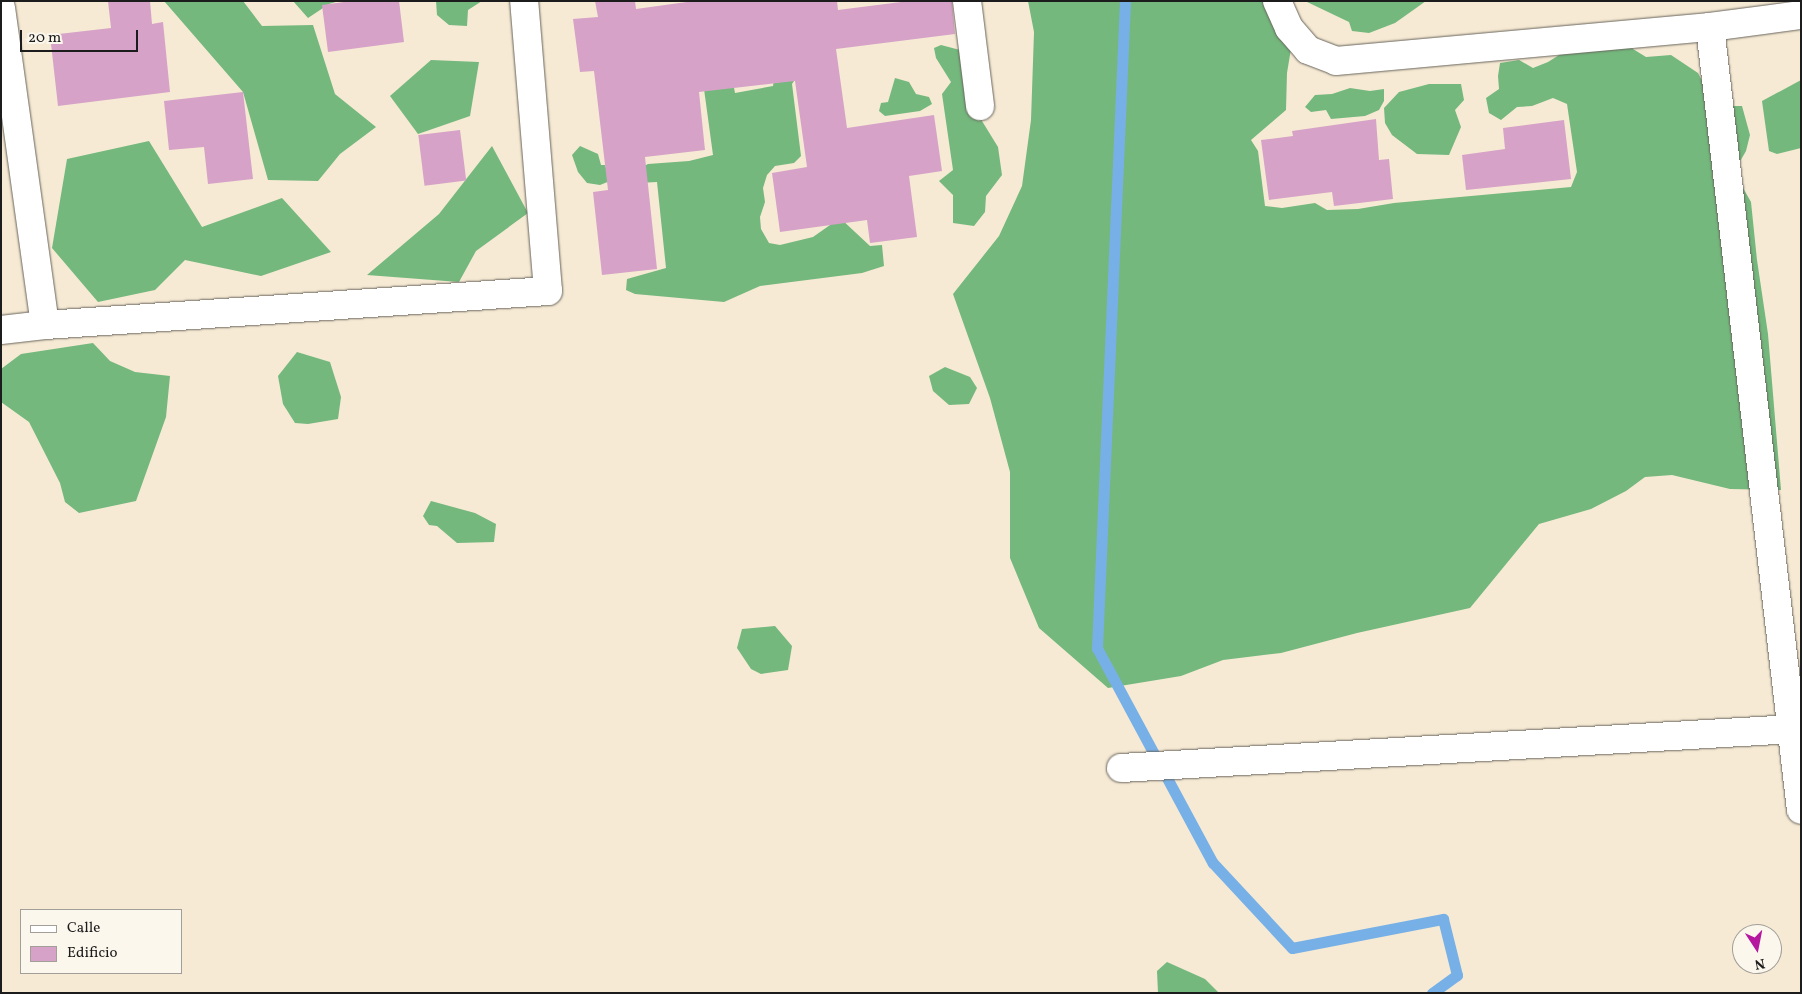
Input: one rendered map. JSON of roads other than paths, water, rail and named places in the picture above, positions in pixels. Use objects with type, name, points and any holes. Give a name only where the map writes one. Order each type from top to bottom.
[{"type":"street","points":[[1,330],[44,325],[548,291],[524,1]]},
{"type":"street","points":[[967,1],[980,106]]},
{"type":"street","points":[[1277,1],[1290,28],[1308,50],[1336,61],[1710,27],[1801,15]]},
{"type":"street","points":[[1,8],[44,325]]},
{"type":"street","points":[[1710,27],[1801,810]]},
{"type":"street","points":[[1121,768],[1792,729]]},
{"type":"waterway","points":[[1125,1],[1097,648],[1213,863],[1292,948],[1443,919],[1457,975],[1432,993]]}]
